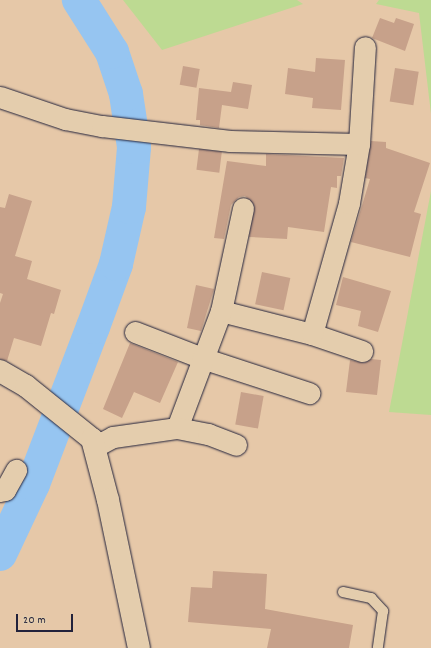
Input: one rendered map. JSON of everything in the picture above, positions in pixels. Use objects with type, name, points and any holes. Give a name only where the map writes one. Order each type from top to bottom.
[{"type":"street","points":[[312,334],[349,203],[359,144],[365,47]]},
{"type":"street","points":[[0,97],[65,119],[102,126],[230,141],[359,144]]},
{"type":"street","points":[[177,428],[202,358],[221,311],[244,208]]},
{"type":"street","points":[[221,311],[312,334],[362,351]]},
{"type":"street","points":[[135,332],[202,358],[310,393]]},
{"type":"street","points":[[0,371],[43,399],[94,442],[139,648]]},
{"type":"street","points":[[94,442],[113,437],[177,428],[208,434],[236,444]]},
{"type":"street","points":[[0,491],[5,490],[16,470]]},
{"type":"lane","points":[[343,592],[371,598],[383,611],[378,648]]},
{"type":"green space","points":[[123,0],[297,0],[303,4],[162,50]]},
{"type":"green space","points":[[379,0],[431,0],[431,114],[419,13],[376,4]]},
{"type":"green space","points":[[431,191],[431,415],[389,412]]},
{"type":"building","points":[[380,18],[394,23],[396,18],[414,24],[405,51],[372,38]]},
{"type":"building","points":[[316,58],[345,60],[341,110],[312,108],[313,98],[285,94],[288,68],[315,72]]},
{"type":"building","points":[[183,66],[200,69],[196,88],[180,85]]},
{"type":"building","points":[[395,68],[419,72],[413,105],[390,102]]},
{"type":"building","points":[[233,82],[252,85],[248,109],[222,105],[219,128],[200,125],[200,120],[196,120],[199,88],[231,92]]},
{"type":"building","points":[[371,141],[386,142],[386,148],[430,163],[414,212],[421,214],[410,257],[351,242],[370,179],[365,178]]},
{"type":"building","points":[[199,149],[222,152],[219,173],[196,170]]},
{"type":"building","points":[[266,154],[344,158],[341,176],[337,176],[337,188],[331,187],[324,232],[288,227],[287,239],[249,237],[254,205],[245,196],[239,197],[231,205],[224,239],[214,238],[227,161],[266,166]]},
{"type":"building","points":[[9,194],[32,201],[15,256],[32,261],[27,279],[61,290],[54,314],[51,313],[41,346],[14,338],[7,361],[0,359],[0,303],[3,294],[0,293],[0,207],[5,208]]},
{"type":"building","points":[[262,272],[290,278],[284,310],[255,304]]},
{"type":"building","points":[[343,277],[391,291],[378,332],[358,326],[361,311],[336,305]]},
{"type":"building","points":[[196,285],[214,289],[201,331],[187,328]]},
{"type":"building","points":[[130,343],[178,362],[160,403],[134,392],[122,418],[103,409]]},
{"type":"building","points":[[371,359],[381,360],[377,395],[346,392],[350,360],[364,363]]},
{"type":"building","points":[[241,392],[264,396],[258,428],[235,424]]},
{"type":"building","points":[[213,571],[267,574],[265,609],[353,625],[349,648],[267,648],[271,629],[188,622],[191,587],[212,588]]},
{"type":"waterway","points":[[0,554],[33,484],[93,327],[116,264],[129,207],[134,147],[126,94],[112,52],[79,0]]}]
